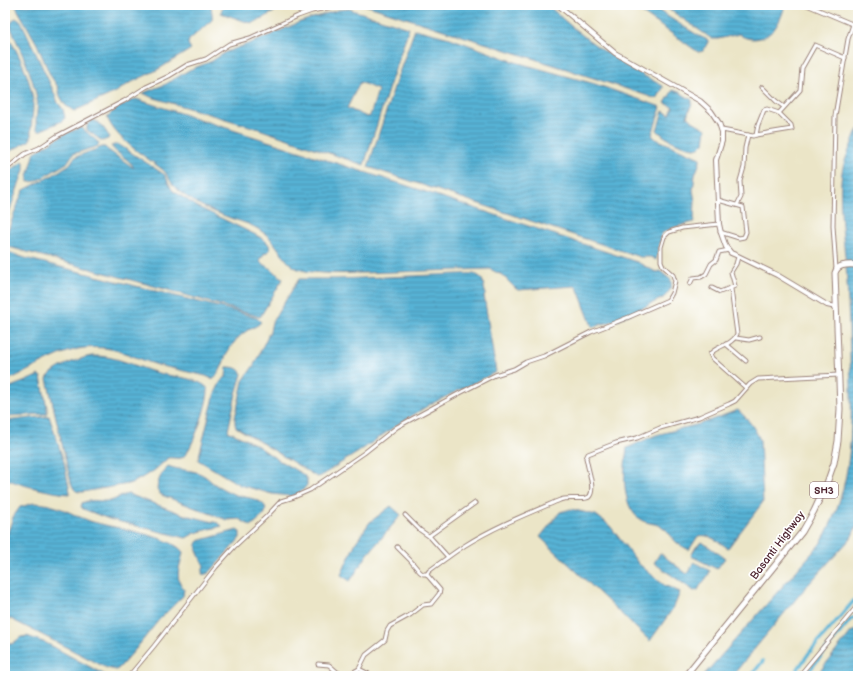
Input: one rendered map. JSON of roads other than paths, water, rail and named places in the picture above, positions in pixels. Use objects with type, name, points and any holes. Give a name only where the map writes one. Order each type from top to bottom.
[{"type":"main road","points":[[836,270],[844,265],[858,265]]},
{"type":"main road","name":"Basanti Highway","points":[[685,676],[802,532],[814,511],[831,473],[837,452],[840,420],[835,278],[836,270]]},
{"type":"street","points":[[5,170],[25,154],[39,148],[56,136],[115,106],[187,65],[206,59],[229,44],[250,38],[298,16],[341,5]]},
{"type":"street","points":[[558,5],[615,53],[700,101],[711,111],[722,130],[723,135],[716,160],[719,224],[720,232],[729,250],[738,257],[776,275],[827,305],[836,307]]},
{"type":"street","points":[[807,5],[852,24]]},
{"type":"street","points":[[836,270],[833,226],[835,127],[844,58],[852,24],[858,10]]},
{"type":"street","points":[[779,113],[800,90],[802,68],[814,46],[818,45],[844,58]]},
{"type":"street","points":[[762,87],[784,108]]},
{"type":"street","points":[[722,130],[756,135],[792,129],[791,125],[779,113],[767,109],[764,110],[756,135]]},
{"type":"street","points":[[737,206],[741,197],[740,181],[744,167],[745,148],[748,135]]},
{"type":"street","points":[[718,200],[744,208],[746,232],[744,237],[739,238],[720,232]]},
{"type":"street","points":[[129,676],[159,641],[216,567],[281,501],[294,498],[310,490],[364,453],[397,427],[460,392],[495,375],[514,369],[526,362],[544,356],[591,332],[629,318],[668,300],[672,293],[675,281],[672,275],[663,266],[661,261],[661,247],[664,237],[669,232],[682,228],[719,224]]},
{"type":"street","points":[[690,284],[693,278],[701,277],[706,274],[711,264],[716,260],[719,252],[729,250]]},
{"type":"street","points":[[712,288],[720,292],[731,289],[735,286],[731,272],[738,257]]},
{"type":"street","points":[[731,289],[738,330],[736,338]]},
{"type":"street","points":[[746,388],[710,354],[736,338],[749,340],[760,337]]},
{"type":"street","points":[[726,344],[746,361]]},
{"type":"street","points":[[427,574],[448,557],[497,528],[560,500],[567,498],[584,499],[589,497],[592,488],[586,458],[588,454],[613,444],[637,438],[660,428],[707,414],[732,403],[753,381],[762,378],[838,375]]},
{"type":"street","points":[[429,536],[475,502]]},
{"type":"street","points":[[406,515],[420,530],[429,536],[448,557]]},
{"type":"street","points":[[318,664],[329,665],[343,675],[351,674],[359,670],[366,654],[385,640],[390,626],[407,617],[423,605],[432,604],[440,594],[440,590],[427,574],[420,572],[397,547]]},
{"type":"street","points":[[799,676],[858,605]]},
{"type":"street","points":[[359,670],[373,676]]},
{"type":"water","points":[[15,5],[211,5],[212,20],[189,40],[188,44],[191,49],[157,70],[130,83],[116,92],[74,111],[65,105],[37,44]]},
{"type":"water","points":[[223,5],[270,5],[275,10],[274,12],[253,23],[221,13]]},
{"type":"water","points":[[365,5],[548,5],[588,40],[617,60],[663,86],[663,88],[657,99]]},
{"type":"water","points":[[631,5],[653,5],[667,16],[708,40],[703,51],[698,52]]},
{"type":"water","points":[[663,5],[785,5],[778,23],[768,35],[753,39],[743,37],[739,34],[712,39]]},
{"type":"water","points":[[349,9],[409,28],[364,165],[256,128],[151,97],[143,93],[166,84],[189,70],[212,61],[226,52],[259,40],[300,22],[338,10]],"holes":[[[360,82],[378,90],[370,116],[367,117],[347,108]]]},
{"type":"water","points":[[15,18],[21,21],[58,103],[63,109],[65,118],[62,121],[39,131],[37,130],[36,126],[37,103],[35,89],[11,28],[11,23]]},
{"type":"water","points":[[415,29],[450,38],[515,62],[595,84],[661,107],[652,135],[656,139],[700,158],[695,175],[693,190],[695,201],[694,222],[675,227],[662,233],[656,260],[651,257],[640,257],[368,167],[396,81]]},
{"type":"water","points":[[7,36],[24,67],[32,93],[33,105],[31,138],[29,141],[12,150],[5,156],[5,37]]},
{"type":"water","points":[[673,90],[692,100],[687,116],[689,119],[706,129],[704,143],[699,148],[688,147],[676,143],[665,137],[657,130],[663,111],[670,115],[673,107],[665,103]]},
{"type":"water","points":[[136,99],[408,186],[637,262],[656,272],[660,271],[671,280],[671,288],[663,298],[617,320],[593,327],[577,287],[518,290],[502,275],[490,269],[346,273],[327,273],[301,270],[291,265],[267,235],[258,229],[196,203],[183,194],[173,185],[163,170],[123,140],[111,125],[107,117],[120,106]]},
{"type":"water","points":[[92,120],[102,126],[109,136],[108,139],[102,141],[87,130],[87,125]]},
{"type":"water","points":[[81,127],[99,143],[98,146],[73,154],[67,163],[37,181],[28,182],[28,176],[35,152],[63,135]]},
{"type":"water","points":[[858,129],[858,523],[851,538],[806,587],[732,676],[703,676],[820,544],[832,521],[840,499],[846,476],[851,429],[848,300],[841,218],[841,183],[845,162]]},
{"type":"water","points":[[118,144],[165,175],[172,190],[198,207],[258,236],[268,243],[270,250],[260,259],[261,263],[283,279],[260,317],[172,291],[5,246],[5,239],[24,190],[53,175],[70,164],[74,158],[102,147],[105,147],[134,168],[130,162],[111,146]]},
{"type":"water","points":[[23,161],[24,170],[5,224],[5,175]]},
{"type":"water","points":[[5,251],[25,258],[235,311],[257,318],[261,322],[240,336],[230,348],[221,369],[212,379],[206,376],[158,365],[120,351],[90,348],[69,351],[5,381]]},
{"type":"water","points":[[469,274],[479,276],[483,282],[486,294],[484,296],[496,372],[429,405],[357,453],[321,476],[317,477],[236,427],[235,418],[243,381],[254,365],[270,331],[272,322],[299,279]]},
{"type":"water","points":[[92,356],[109,357],[158,373],[199,382],[208,389],[208,395],[203,414],[191,446],[183,457],[168,458],[155,470],[128,484],[78,492],[71,483],[47,379],[60,367]]},
{"type":"water","points":[[227,367],[236,368],[242,374],[228,431],[255,444],[304,475],[307,480],[307,485],[297,494],[290,496],[272,494],[240,485],[198,460],[215,393],[221,381],[226,377]]},
{"type":"water","points":[[39,375],[41,377],[47,414],[5,416],[5,389]]},
{"type":"water","points":[[738,410],[751,424],[760,440],[763,502],[728,548],[713,539],[702,535],[698,536],[689,550],[676,542],[664,528],[641,520],[634,514],[627,497],[625,487],[627,448],[656,435],[703,423]]},
{"type":"water","points":[[49,416],[64,462],[70,492],[69,494],[36,488],[5,478],[5,421]]},
{"type":"water","points":[[168,466],[197,472],[233,494],[251,498],[264,504],[266,508],[264,515],[251,526],[239,519],[227,520],[160,494],[157,489],[158,483]]},
{"type":"water","points":[[128,494],[185,515],[218,523],[222,526],[195,533],[186,538],[109,519],[81,507],[82,503],[93,500],[110,501]]},
{"type":"water","points":[[34,503],[50,505],[90,521],[154,537],[176,546],[183,552],[178,575],[184,589],[183,596],[158,621],[135,650],[116,670],[107,668],[5,616],[5,541],[13,517],[20,507]]},
{"type":"water","points":[[391,506],[401,515],[368,554],[350,581],[341,575],[356,542],[370,522]]},
{"type":"water","points":[[571,509],[596,515],[610,526],[639,564],[664,585],[680,592],[674,607],[650,641],[540,537],[560,512]]},
{"type":"water","points":[[237,530],[240,532],[240,538],[209,573],[203,575],[204,565],[197,550],[198,541]]},
{"type":"water","points":[[702,542],[725,558],[717,569],[691,556],[696,547]]},
{"type":"water","points":[[660,553],[687,574],[694,562],[710,571],[709,574],[698,590],[694,591],[654,563]]},
{"type":"water","points":[[857,629],[858,676],[815,676],[851,632]]},
{"type":"water","points":[[27,636],[46,643],[106,676],[5,676],[5,642],[12,644],[21,637]]},
{"type":"waterway","points":[[793,676],[809,653],[858,596]]},
{"type":"waterway","points":[[805,676],[851,619],[854,618],[858,621]]},
{"type":"waterway","points":[[751,676],[763,661]]}]
